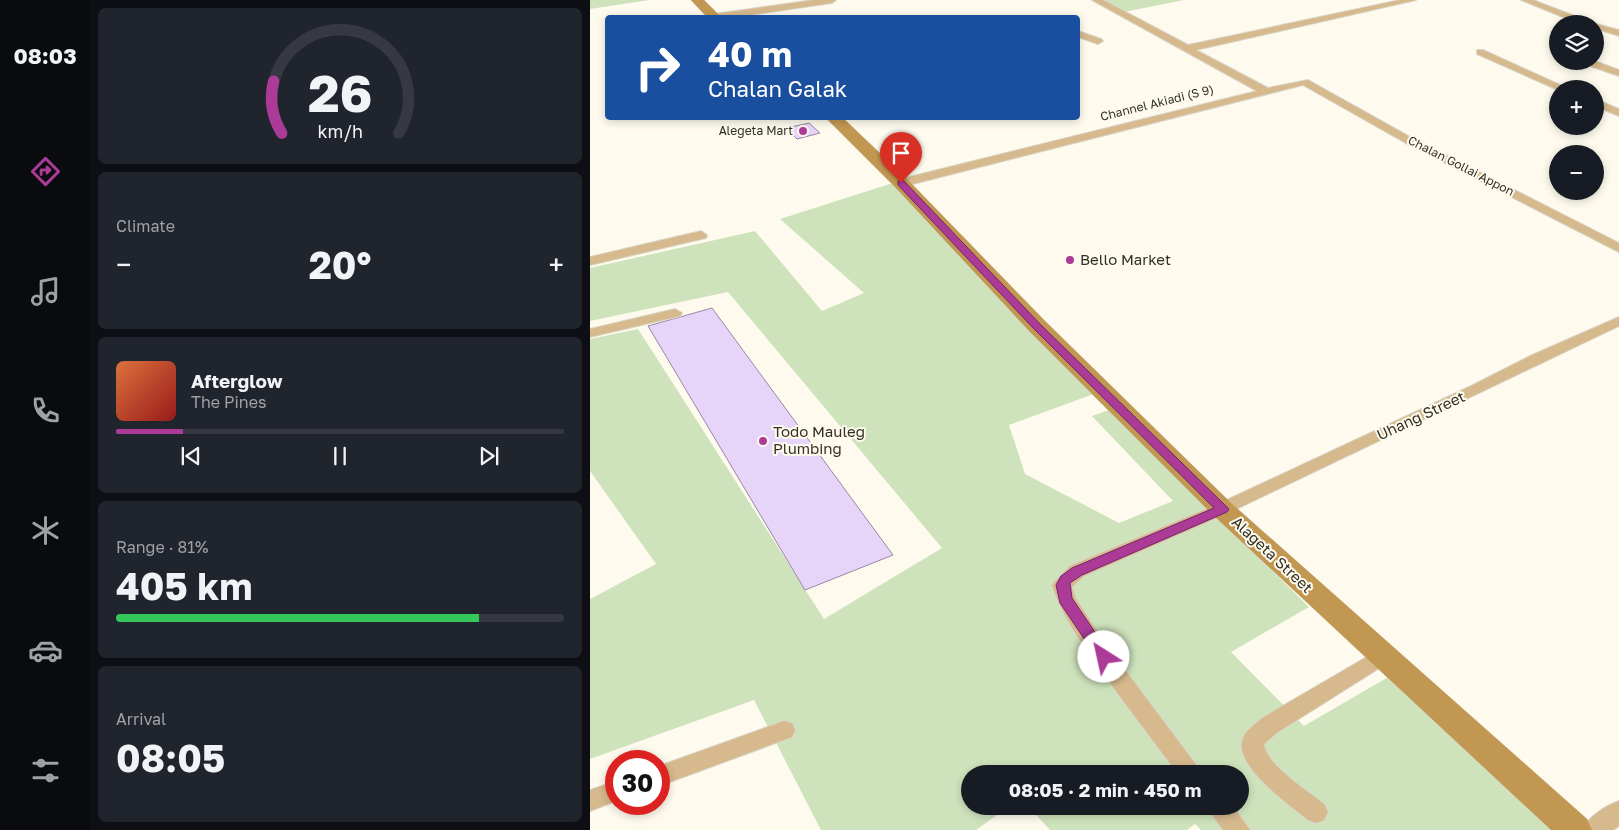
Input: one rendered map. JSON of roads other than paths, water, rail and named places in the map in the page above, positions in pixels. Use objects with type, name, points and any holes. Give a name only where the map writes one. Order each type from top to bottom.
[{"type":"main road","points":[[697,0],[713,15]]},
{"type":"main road","name":"Alageta Street","points":[[836,120],[901,183],[1038,327],[1222,509],[1575,830]]},
{"type":"street","points":[[729,15],[832,0]]},
{"type":"street","points":[[1096,0],[1264,90]]},
{"type":"street","points":[[1185,49],[1412,0]]},
{"type":"street","points":[[1525,0],[1566,15]]},
{"type":"street","points":[[1604,29],[1619,33]]},
{"type":"street","points":[[1080,35],[1098,41]]},
{"type":"street","points":[[1480,52],[1549,82]]},
{"type":"street","points":[[1604,68],[1619,73]]},
{"type":"street","name":"Channel Akiadi (S 9)","points":[[901,183],[1264,90],[1304,82]]},
{"type":"street","name":"Chalan Gollai Appon","points":[[1304,82],[1408,140],[1619,248]]},
{"type":"street","points":[[1604,106],[1619,113]]},
{"type":"street","points":[[590,261],[701,235]]},
{"type":"street","points":[[590,332],[675,313]]},
{"type":"street","name":"Uhang Street","points":[[1185,765],[1085,630],[1065,599],[1062,585],[1077,571],[1222,509],[1477,389],[1535,358],[1619,321]]},
{"type":"street","points":[[1316,812],[1262,765],[1252,751],[1253,740],[1270,725],[1382,656]]},
{"type":"street","points":[[670,772],[784,730]]},
{"type":"street","points":[[590,801],[605,795]]},
{"type":"street","points":[[1594,830],[1619,812]]},
{"type":"street","points":[[1226,815],[1238,830]]},
{"type":"place","name":"Alegeta Mart","points":[[803,131]]},
{"type":"place","name":"Bello Market","points":[[1070,260]]},
{"type":"place","name":"Todo Mauleg Plumbing","points":[[763,441]]}]
